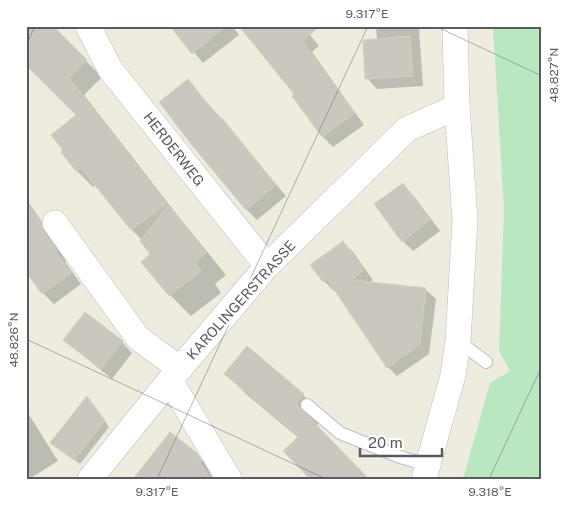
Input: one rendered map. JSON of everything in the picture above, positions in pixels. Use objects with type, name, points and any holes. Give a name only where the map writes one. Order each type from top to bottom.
[{"type":"street","name":"HERDERWEG","points":[[88,26],[110,69],[267,266]]},
{"type":"street","points":[[426,472],[452,375],[458,340],[465,220],[457,107],[455,26]]},
{"type":"street","name":"KAROLINGERSTRASSE","points":[[90,479],[175,374],[267,266],[407,129],[457,107]]},
{"type":"street","points":[[54,223],[138,338],[175,374],[230,479]]},
{"type":"lane","points":[[458,340],[486,362]]},
{"type":"lane","points":[[307,404],[340,432],[400,457],[426,472]]},
{"type":"green space","points":[[493,26],[542,26],[542,479],[463,479],[490,383],[510,371],[499,351],[504,210]]},
{"type":"building","points":[[26,26],[53,26],[87,60],[69,78],[167,204],[131,230],[81,168],[76,171],[51,135],[76,115],[26,65]]},
{"type":"building","points":[[170,26],[226,26],[192,54]]},
{"type":"building","points":[[239,26],[320,26],[302,41],[355,113],[322,137],[292,96],[294,94]]},
{"type":"building","points":[[410,36],[413,76],[365,79],[363,40]]},
{"type":"building","points":[[188,79],[220,120],[222,118],[276,185],[246,210],[159,102]]},
{"type":"building","points":[[403,183],[430,220],[402,242],[374,204]]},
{"type":"building","points":[[26,202],[57,250],[55,251],[71,273],[42,294],[26,272]]},
{"type":"building","points":[[168,205],[206,253],[195,262],[201,271],[169,296],[141,262],[150,254],[140,241]]},
{"type":"building","points":[[343,241],[364,270],[351,280],[426,288],[420,344],[387,368],[327,279],[323,282],[310,265]]},
{"type":"building","points":[[85,312],[123,341],[101,369],[63,340]]},
{"type":"building","points":[[247,346],[304,394],[296,404],[369,479],[310,479],[283,451],[299,436],[224,374]]},
{"type":"building","points":[[87,396],[105,421],[74,460],[50,443]]},
{"type":"building","points":[[170,432],[197,453],[201,460],[200,463],[210,479],[133,479]]}]
